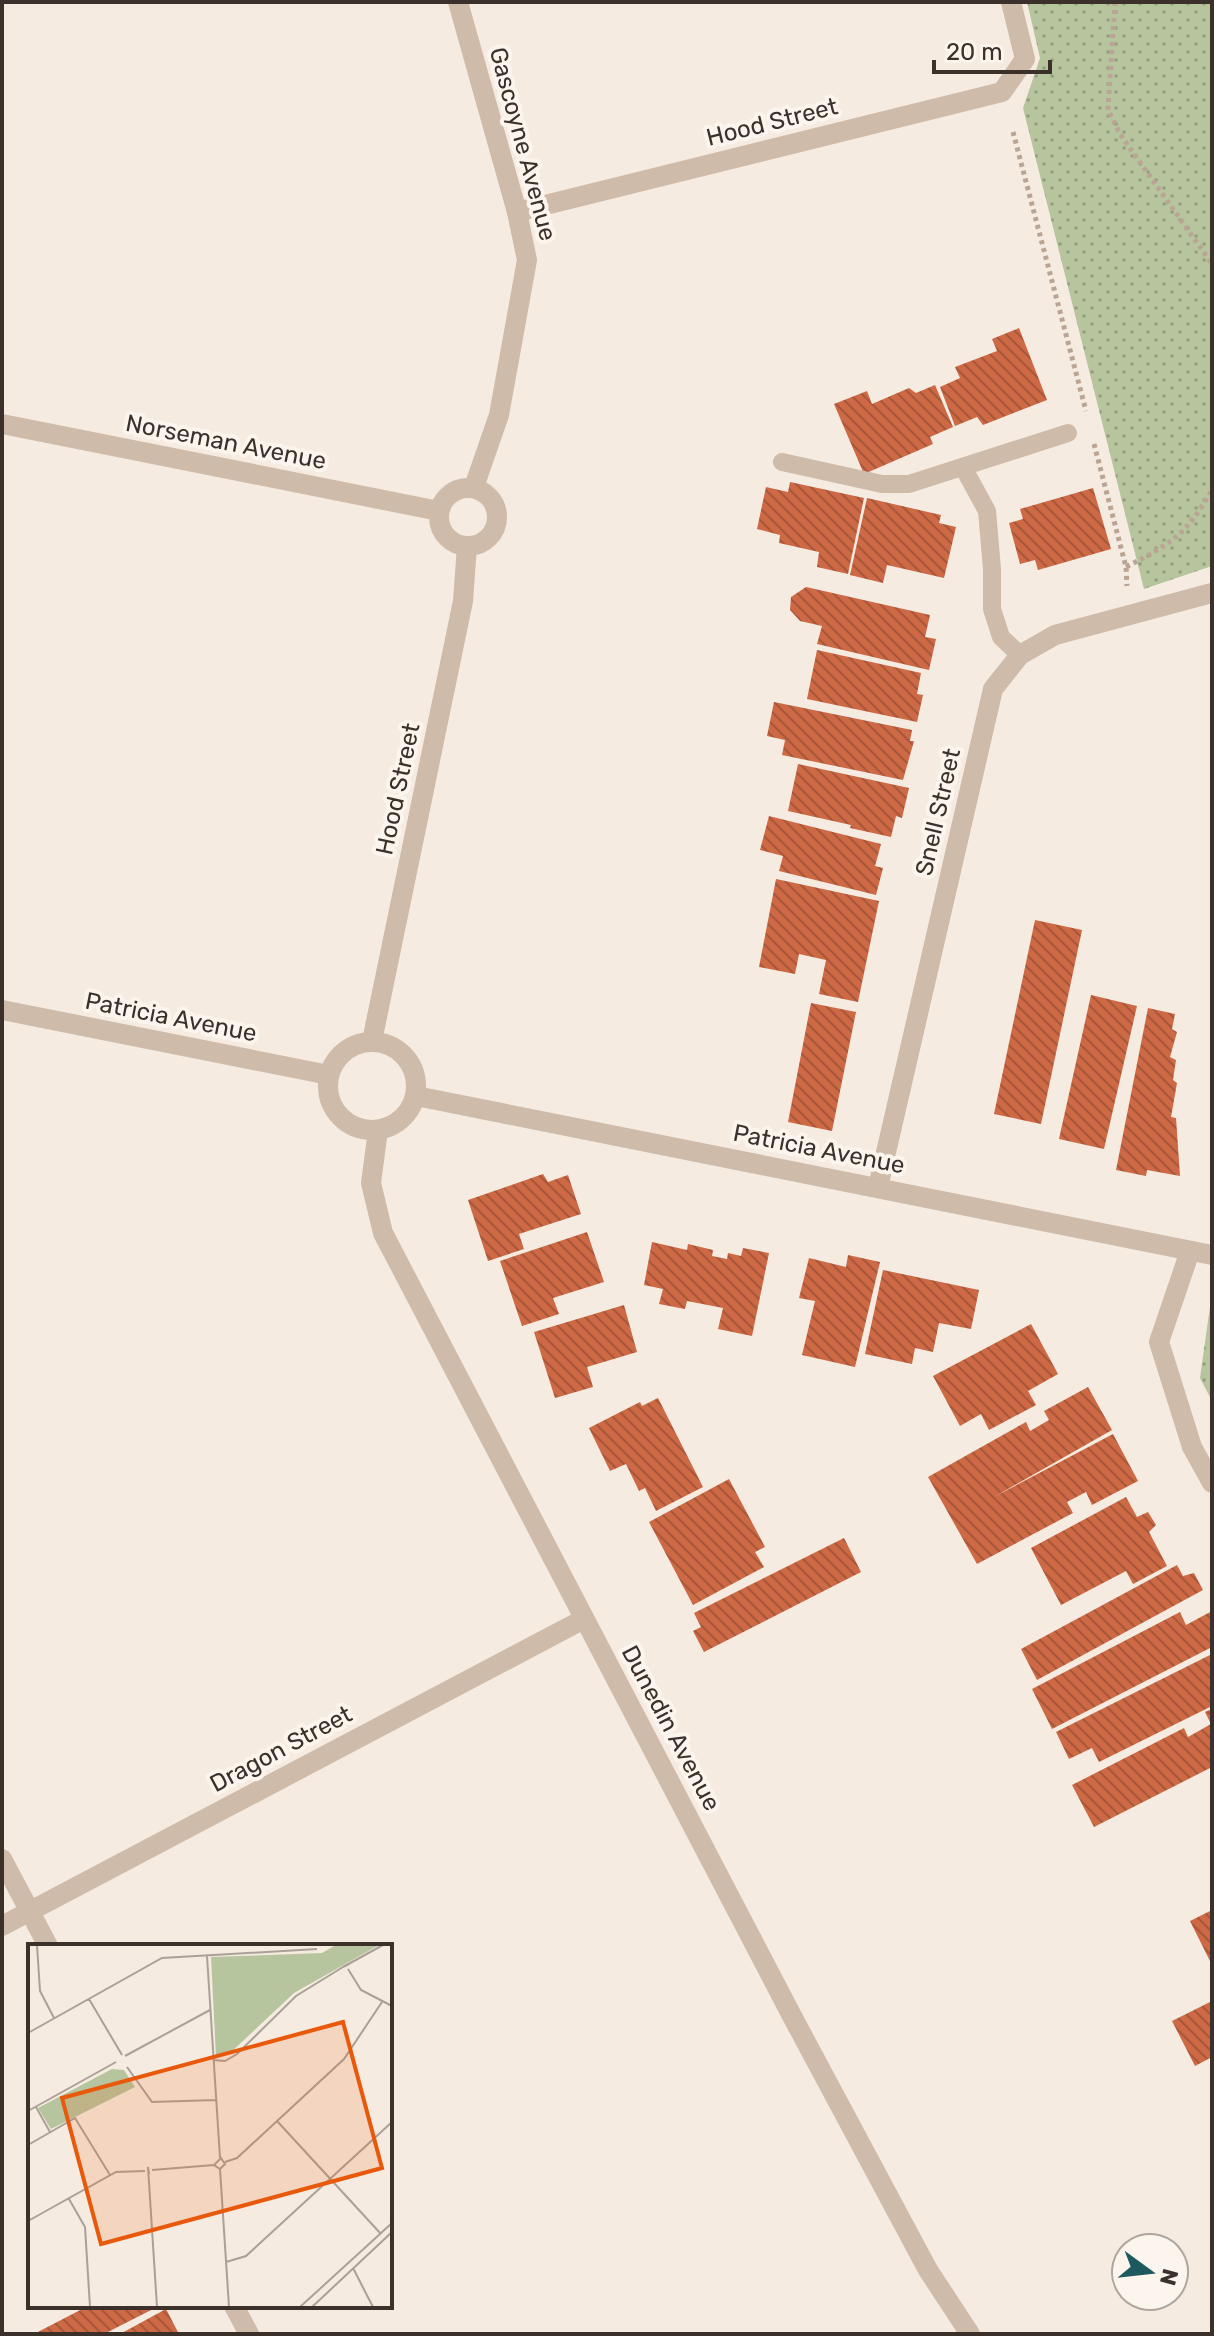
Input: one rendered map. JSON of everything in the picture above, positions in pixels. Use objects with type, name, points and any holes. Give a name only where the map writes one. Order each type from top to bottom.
[{"type":"street","name":"Gascoyne Avenue","points":[[458,2],[517,212],[527,260],[499,415],[474,487]]},
{"type":"street","name":"Hood Street","points":[[517,212],[1002,92],[1025,59],[1011,2]]},
{"type":"street","name":"Norseman Avenue","points":[[2,424],[439,511]]},
{"type":"street","points":[[474,487],[485,491],[495,502],[498,519],[491,536],[483,542],[467,546],[448,539],[441,530],[439,511],[450,493],[460,488],[474,487]]},
{"type":"street","name":"Hood Street","points":[[372,1041],[463,601],[467,546]]},
{"type":"street","name":"Snell Street","points":[[878,1187],[993,689],[1020,655],[1055,635],[1212,593]]},
{"type":"street","name":"Patricia Avenue","points":[[2,1010],[329,1075]]},
{"type":"street","points":[[372,1041],[395,1047],[410,1060],[416,1075],[416,1096],[405,1116],[392,1126],[378,1130],[359,1129],[342,1119],[332,1106],[328,1091],[329,1075],[337,1058],[352,1046],[372,1041]]},
{"type":"street","name":"Patricia Avenue","points":[[416,1096],[1212,1255]]},
{"type":"street","name":"Dunedin Avenue","points":[[378,1130],[371,1183],[383,1233],[928,2270],[970,2334]]},
{"type":"street","points":[[1190,1251],[1159,1342],[1192,1447],[1212,1483]]},
{"type":"street","name":"Dragon Street","points":[[2,1926],[584,1619]]},
{"type":"street","points":[[2,1859],[47,1944]]},
{"type":"street","points":[[235,2308],[249,2334]]},
{"type":"lane","points":[[782,462],[882,484],[909,484],[1068,433]]},
{"type":"lane","points":[[963,467],[987,511],[992,609],[1001,637],[1020,655]]},
{"type":"path","points":[[1115,2],[1108,110],[1120,134],[1212,264]]},
{"type":"path","points":[[1013,132],[1087,417]]},
{"type":"path","points":[[1091,432],[1126,567],[1128,591]]},
{"type":"path","points":[[1126,567],[1168,545],[1193,522],[1212,490]]},
{"type":"green space","points":[[1027,2],[1212,2],[1212,566],[1144,589],[1023,108],[1040,58]]},
{"type":"green space","points":[[1212,1292],[1212,1401],[1200,1378]]},
{"type":"building","points":[[1019,328],[1047,400],[983,425],[977,417],[955,426],[940,387],[960,378],[955,367],[997,351],[992,339]]},
{"type":"building","points":[[935,385],[953,427],[930,437],[933,444],[864,474],[834,404],[867,391],[872,404],[909,388],[916,393]]},
{"type":"building","points":[[790,482],[864,498],[848,574],[817,567],[819,552],[779,543],[780,535],[757,529],[766,487],[788,492]]},
{"type":"building","points":[[1093,488],[1111,549],[1038,570],[1035,560],[1020,564],[1009,523],[1023,519],[1020,509]]},
{"type":"building","points":[[867,498],[941,515],[939,523],[956,527],[944,578],[887,565],[883,583],[850,575]]},
{"type":"building","points":[[806,587],[930,615],[925,637],[936,639],[929,670],[817,644],[822,626],[800,621],[790,610],[791,597]]},
{"type":"building","points":[[817,650],[921,673],[917,694],[923,695],[917,722],[807,699]]},
{"type":"building","points":[[774,702],[912,730],[910,741],[914,741],[903,780],[782,755],[785,740],[767,736]]},
{"type":"building","points":[[798,764],[909,788],[902,818],[896,816],[891,837],[788,811]]},
{"type":"building","points":[[769,816],[881,844],[875,866],[883,868],[876,895],[779,871],[783,856],[760,850]]},
{"type":"building","points":[[776,879],[879,901],[858,1002],[819,994],[826,960],[799,954],[795,974],[759,967]]},
{"type":"building","points":[[1035,920],[1082,930],[1041,1124],[994,1114]]},
{"type":"building","points":[[1091,995],[1137,1006],[1104,1149],[1059,1139]]},
{"type":"building","points":[[811,1003],[856,1012],[832,1131],[788,1122]]},
{"type":"building","points":[[1148,1008],[1175,1014],[1172,1029],[1177,1032],[1170,1057],[1176,1060],[1173,1080],[1177,1083],[1171,1117],[1176,1118],[1180,1176],[1147,1170],[1146,1176],[1116,1170]]},
{"type":"building","points":[[543,1174],[548,1182],[568,1175],[581,1214],[519,1234],[524,1249],[488,1261],[468,1200]]},
{"type":"building","points":[[587,1232],[604,1282],[553,1298],[559,1314],[522,1326],[500,1261]]},
{"type":"building","points":[[652,1242],[687,1250],[688,1244],[713,1250],[712,1256],[727,1259],[728,1253],[741,1256],[743,1248],[769,1253],[752,1336],[718,1329],[723,1308],[687,1301],[685,1309],[659,1304],[663,1289],[644,1285]]},
{"type":"building","points":[[848,1255],[880,1262],[855,1367],[802,1355],[815,1301],[799,1298],[809,1258],[846,1267]]},
{"type":"building","points":[[883,1270],[979,1290],[971,1329],[939,1323],[933,1352],[915,1348],[912,1364],[865,1354]]},
{"type":"building","points":[[624,1305],[637,1352],[587,1367],[593,1387],[555,1398],[534,1332]]},
{"type":"building","points":[[1031,1324],[1058,1374],[1028,1391],[1036,1405],[989,1430],[981,1414],[960,1426],[933,1376]]},
{"type":"building","points":[[1088,1387],[1112,1430],[994,1497],[1113,1434],[1138,1481],[1092,1505],[1086,1492],[1067,1502],[1073,1513],[977,1564],[928,1477],[1026,1422],[1030,1431],[1049,1420],[1044,1411]]},
{"type":"building","points":[[658,1398],[703,1487],[656,1511],[645,1488],[639,1491],[626,1464],[610,1471],[589,1428],[640,1402],[642,1406]]},
{"type":"building","points":[[729,1479],[765,1547],[755,1552],[764,1567],[693,1605],[649,1522]]},
{"type":"building","points":[[1126,1497],[1137,1517],[1148,1512],[1156,1525],[1149,1532],[1167,1566],[1133,1584],[1126,1571],[1061,1605],[1031,1548]]},
{"type":"building","points":[[844,1538],[861,1572],[704,1652],[693,1631],[701,1627],[694,1613]]},
{"type":"building","points":[[1177,1565],[1183,1576],[1194,1573],[1203,1590],[1037,1680],[1021,1649]]},
{"type":"building","points":[[1212,1611],[1212,1647],[1052,1729],[1032,1689],[1180,1612],[1186,1625]]},
{"type":"building","points":[[1212,1654],[1212,1706],[1099,1762],[1092,1748],[1069,1759],[1056,1732]]},
{"type":"building","points":[[1212,1709],[1212,1767],[1094,1827],[1072,1785],[1184,1728],[1188,1737],[1211,1724],[1205,1712]]},
{"type":"building","points":[[1212,1910],[1212,1965],[1190,1921]]},
{"type":"building","points":[[1212,2001],[1212,2057],[1195,2066],[1172,2021]]},
{"type":"building","points":[[84,2308],[155,2308],[104,2334],[34,2334]]},
{"type":"building","points":[[166,2309],[179,2334],[120,2334]]}]
